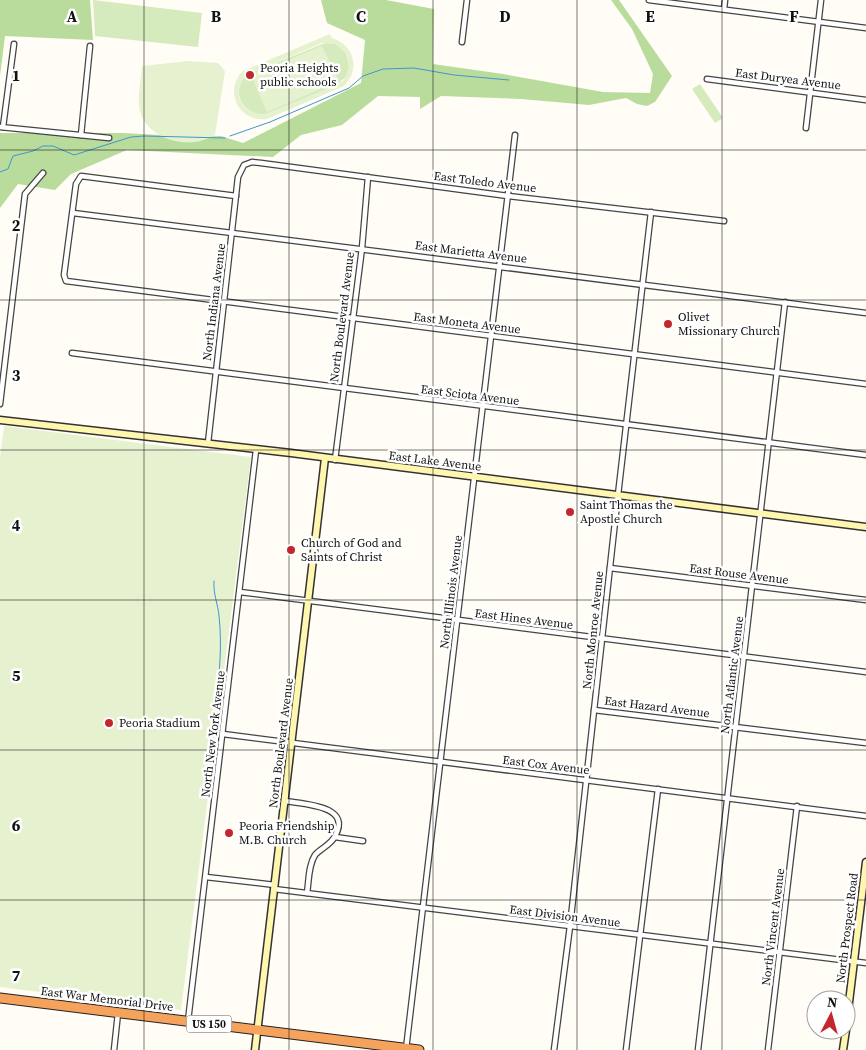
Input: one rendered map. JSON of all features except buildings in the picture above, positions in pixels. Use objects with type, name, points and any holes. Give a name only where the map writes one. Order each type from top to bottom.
[{"type":"highway","name":"East War Memorial Drive","points":[[0,998],[419,1050]]},
{"type":"street","points":[[462,42],[466,0]]},
{"type":"street","points":[[649,0],[866,28]]},
{"type":"street","points":[[724,9],[725,0]]},
{"type":"street","points":[[806,128],[822,0]]},
{"type":"street","points":[[14,44],[2,127],[109,138]]},
{"type":"street","points":[[80,135],[90,46]]},
{"type":"street","name":"East Duryea Avenue","points":[[707,79],[866,100]]},
{"type":"street","name":"North Illinois Avenue","points":[[406,1049],[515,135]]},
{"type":"street","name":"East Toledo Avenue","points":[[244,165],[252,162],[261,163],[508,196],[724,221]]},
{"type":"street","name":"North Indiana Avenue","points":[[208,443],[238,178],[244,165]]},
{"type":"street","points":[[0,404],[25,194],[43,173]]},
{"type":"street","points":[[73,213],[76,184],[82,176],[236,196]]},
{"type":"street","name":"North Boulevard Avenue","points":[[335,460],[362,248],[368,177]]},
{"type":"street","name":"North Monroe Avenue","points":[[554,1050],[570,926],[651,212]]},
{"type":"street","name":"East Marietta Avenue","points":[[73,213],[866,313]]},
{"type":"street","name":"East Moneta Avenue","points":[[73,213],[64,275],[66,281],[866,384]]},
{"type":"street","name":"North Atlantic Avenue","points":[[698,1050],[786,302]]},
{"type":"street","name":"East Sciota Avenue","points":[[72,353],[866,455]]},
{"type":"street","name":"East Lake Avenue","points":[[0,420],[208,443],[866,527]]},
{"type":"street","name":"North New York Avenue","points":[[188,1021],[256,450]]},
{"type":"street","name":"North Boulevard Avenue","points":[[255,1050],[325,458]]},
{"type":"street","name":"East Rouse Avenue","points":[[610,568],[866,600]]},
{"type":"street","name":"East Hines Avenue","points":[[240,592],[866,672]]},
{"type":"street","name":"East Hazard Avenue","points":[[594,710],[866,743]]},
{"type":"street","name":"East Cox Avenue","points":[[223,734],[866,816]]},
{"type":"street","points":[[626,1050],[658,789]]},
{"type":"street","points":[[285,801],[315,805],[328,809],[338,821],[338,830],[335,837],[315,856],[310,866],[307,893]]},
{"type":"street","name":"North Vincent Avenue","points":[[768,1050],[797,806]]},
{"type":"street","points":[[335,837],[363,841]]},
{"type":"street","name":"North Prospect Road","points":[[851,990],[866,862]]},
{"type":"street","name":"East Division Avenue","points":[[206,877],[422,909],[866,963]]},
{"type":"street","points":[[114,1050],[118,1013]]},
{"type":"green space","points":[[0,0],[90,0],[93,40],[5,36],[0,76]]},
{"type":"green space","points":[[93,0],[202,13],[198,47],[95,36]]},
{"type":"green space","points":[[321,0],[386,0],[434,9],[433,64],[503,74],[603,92],[650,93],[653,74],[632,29],[611,0],[619,0],[672,76],[655,102],[647,106],[637,104],[626,98],[589,105],[521,99],[441,96],[420,109],[420,97],[378,96],[342,125],[301,135],[273,157],[127,150],[71,174],[55,190],[18,184],[0,208],[0,133],[123,133],[196,137],[221,136],[243,143],[361,83],[365,40],[327,23]]},
{"type":"green space","points":[[330,34],[332,38],[346,46],[353,58],[352,72],[344,86],[267,119],[257,119],[249,116],[237,104],[234,88],[237,79],[243,71]],"holes":[[[322,43],[336,44],[346,53],[349,67],[344,80],[335,86],[266,114],[250,112],[241,102],[239,89],[246,75]]]},
{"type":"green space","points":[[325,43],[336,44],[346,53],[349,67],[346,77],[335,86],[266,114],[251,112],[241,102],[239,89],[246,75]]},
{"type":"green space","points":[[322,46],[339,81],[267,112],[251,75]]},
{"type":"green space","points":[[188,61],[218,63],[225,71],[215,135],[202,141],[181,142],[162,136],[146,124],[141,116],[139,91],[142,66]]},
{"type":"green space","points":[[700,84],[723,118],[715,123],[692,89]]},
{"type":"green space","name":"Peoria Stadium","points":[[4,426],[251,457],[181,1010],[0,987],[0,458]]},
{"type":"waterway","points":[[230,136],[270,122],[349,88],[363,76],[383,69],[414,68],[454,75],[509,80]]},
{"type":"waterway","points":[[0,172],[8,169],[13,156],[33,151],[43,146],[53,146],[74,155],[131,137],[225,138]]},
{"type":"waterway","points":[[214,581],[220,637],[216,698]]},
{"type":"place","name":"Peoria Heights public schools","points":[[250,75]]},
{"type":"place","name":"Olivet Missionary Church","points":[[668,324]]},
{"type":"place","name":"Saint Thomas the Apostle Church","points":[[570,512]]},
{"type":"place","name":"Church of God and Saints of Christ","points":[[291,550]]},
{"type":"place","name":"Peoria Stadium","points":[[109,723]]},
{"type":"place","name":"Peoria Friendship M.B. Church","points":[[229,833]]}]
